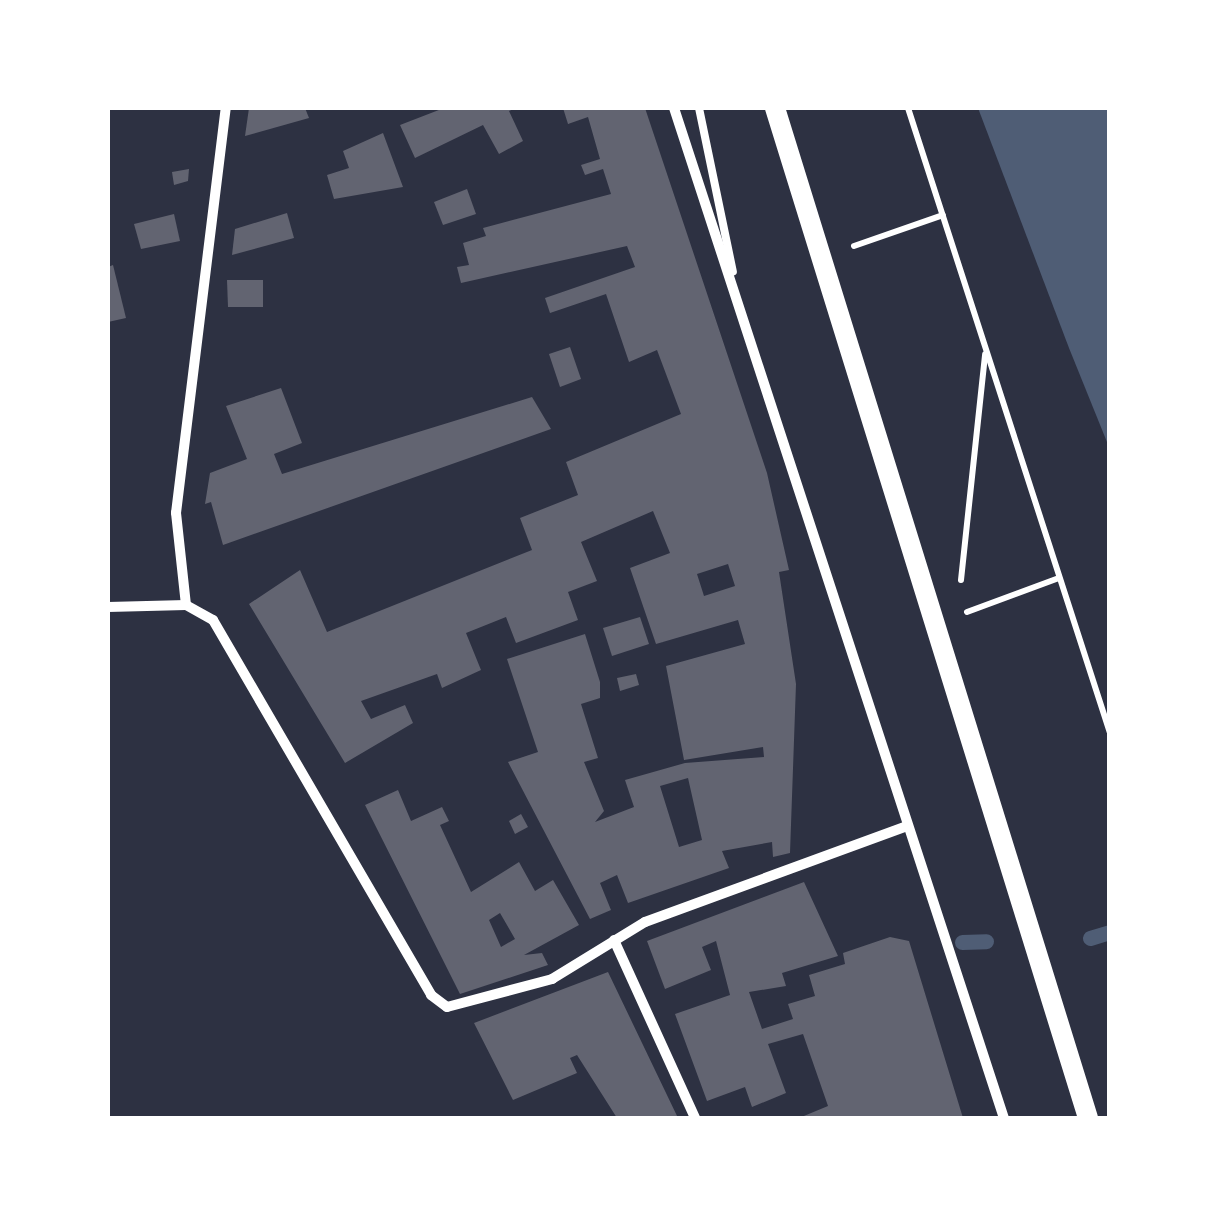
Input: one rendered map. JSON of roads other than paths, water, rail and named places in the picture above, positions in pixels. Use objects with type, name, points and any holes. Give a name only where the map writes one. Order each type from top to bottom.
[{"type":"main road","points":[[775,108],[1088,1118]]},
{"type":"street","points":[[226,108],[176,513],[186,605],[237,650],[431,995],[468,1008],[552,979],[614,940],[905,827]]},
{"type":"street","points":[[674,108],[732,272],[905,827],[1004,1118]]},
{"type":"street","points":[[108,607],[186,605]]},
{"type":"street","points":[[614,940],[695,1118]]},
{"type":"lane","points":[[700,108],[732,272]]},
{"type":"water","points":[[978,108],[1109,108],[1109,447],[1069,348]]},
{"type":"waterway","points":[[1090,938],[1110,932]]},
{"type":"waterway","points":[[962,942],[986,941]]}]
